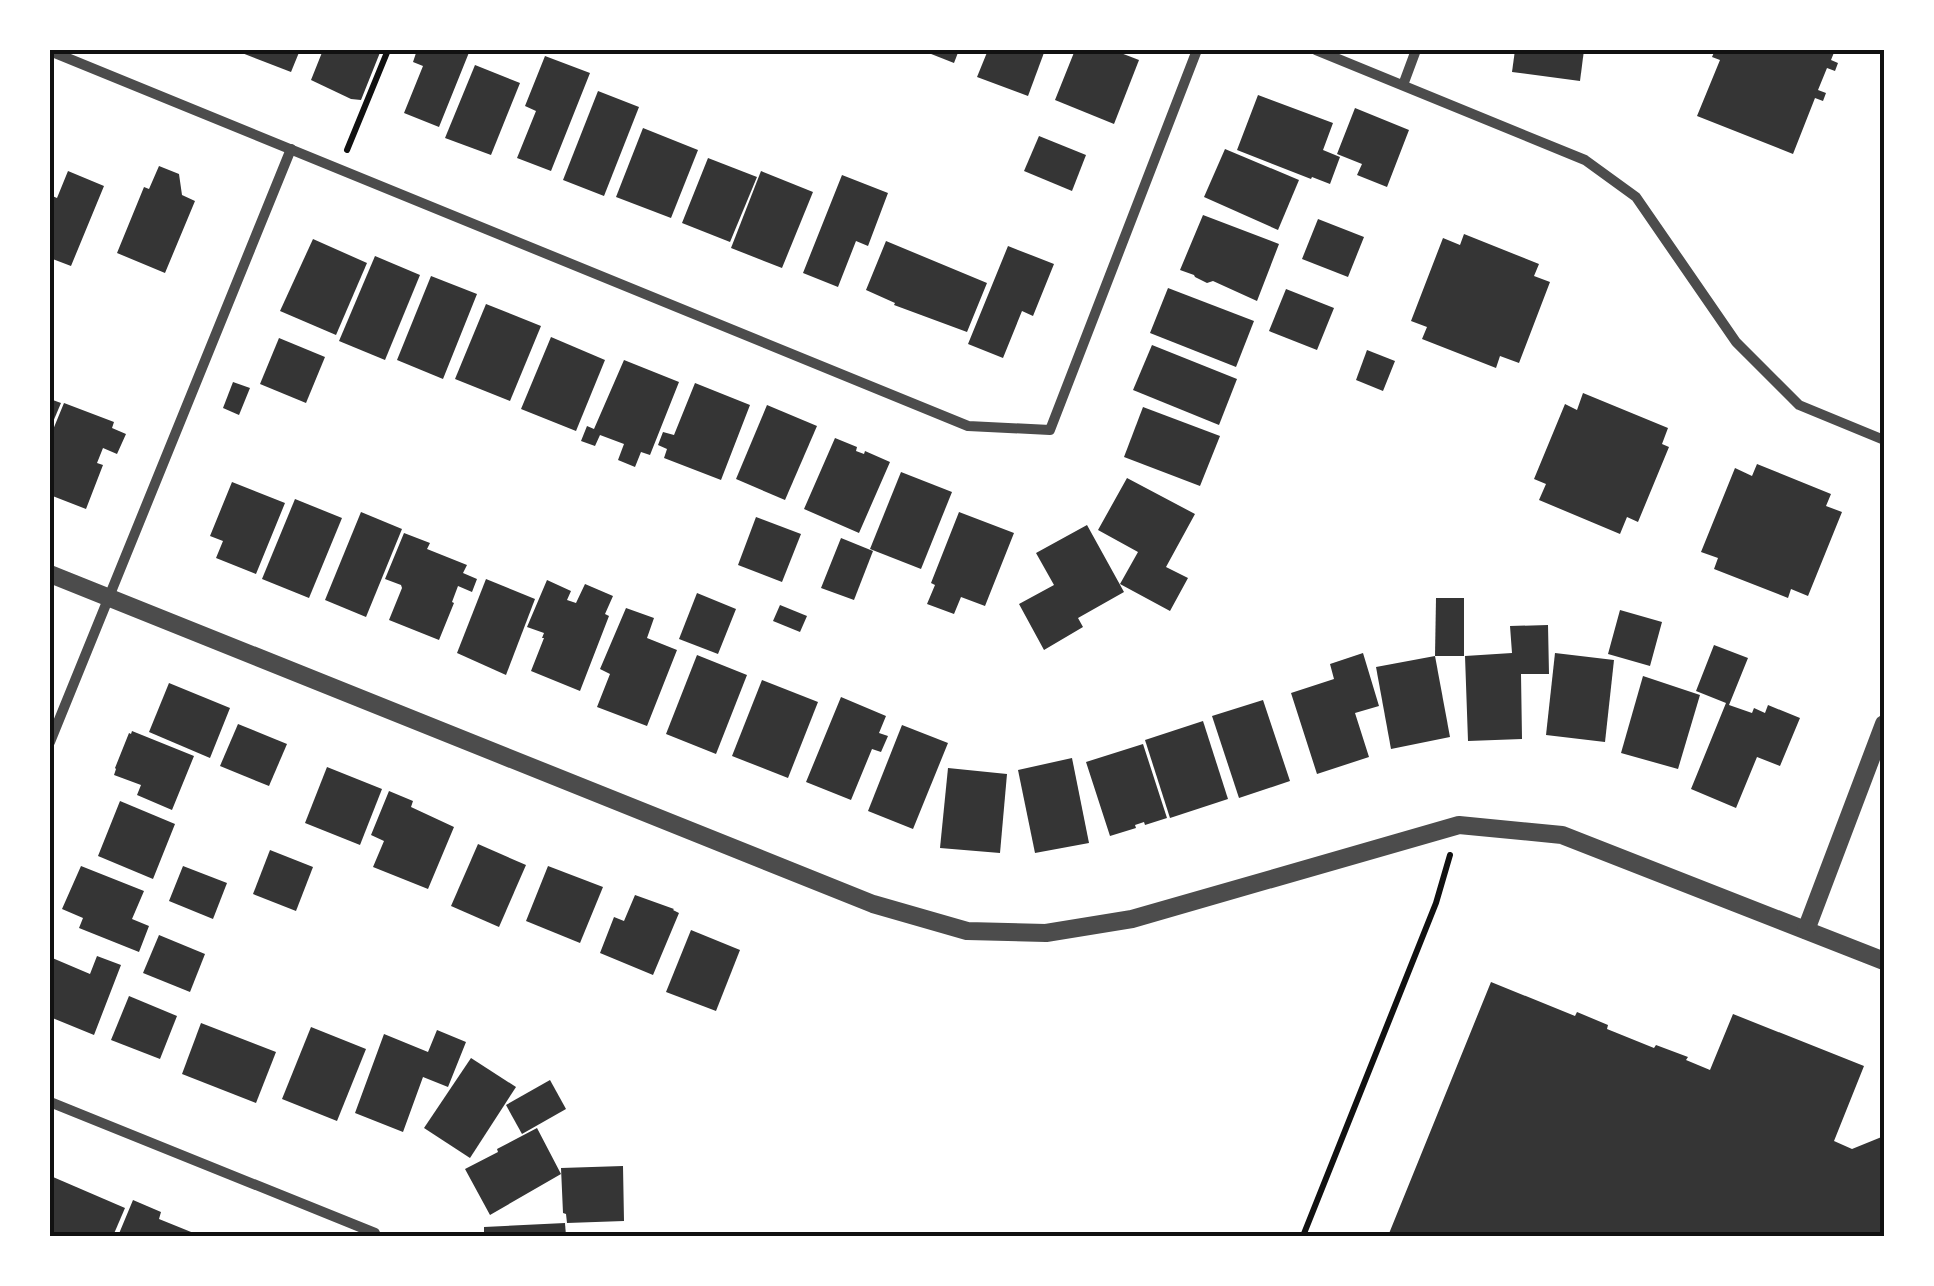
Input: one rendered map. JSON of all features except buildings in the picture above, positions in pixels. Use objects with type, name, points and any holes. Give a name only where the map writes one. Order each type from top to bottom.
[{"type":"street","points":[[50,51],[968,426],[1050,430],[1197,50]]},
{"type":"street","points":[[1316,50],[1585,160],[1636,196],[1736,342],[1799,405],[1884,440]]},
{"type":"street","points":[[1403,84],[1416,50]]},
{"type":"street","points":[[50,742],[291,150]]},
{"type":"street","points":[[50,574],[873,904],[967,931],[1046,933],[1132,919],[1459,826],[1562,835],[1884,962]]},
{"type":"street","points":[[1806,930],[1884,724]]},
{"type":"street","points":[[50,1102],[375,1233],[374,1236]]},
{"type":"path","points":[[339,170],[388,50]]},
{"type":"path","points":[[1303,1236],[1436,903],[1459,826]]}]
